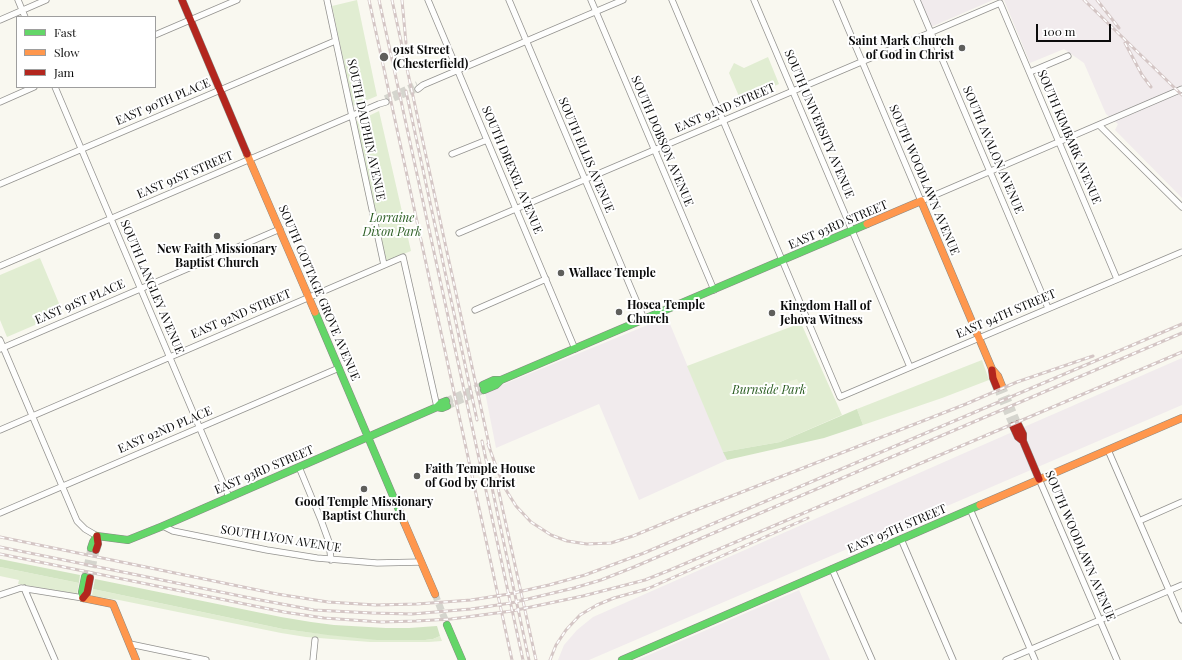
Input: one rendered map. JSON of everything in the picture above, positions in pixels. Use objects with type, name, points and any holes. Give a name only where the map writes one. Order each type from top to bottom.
[{"type":"main road","name":"SOUTH COTTAGE GROVE AVENUE","points":[[182,0],[435,594]]},
{"type":"main road","name":"EAST 93RD STREET","points":[[484,388],[494,380],[501,380],[575,349],[921,201]]},
{"type":"main road","name":"SOUTH WOODLAWN AVENUE","points":[[921,201],[978,338],[992,369],[998,376],[1000,387]]},
{"type":"main road","name":"EAST 93RD STREET","points":[[97,536],[128,540],[437,407],[441,403],[446,403]]},
{"type":"main road","name":"EAST 95TH STREET","points":[[622,660],[1182,418]]},
{"type":"main road","name":"SOUTH WOODLAWN AVENUE","points":[[1016,425],[1018,436],[1023,441],[1039,479]]},
{"type":"main road","points":[[94,549],[98,544],[97,536]]},
{"type":"main road","points":[[83,598],[88,593],[88,578]]},
{"type":"main road","points":[[83,598],[113,604],[136,660]]},
{"type":"main road","points":[[447,625],[462,660]]},
{"type":"street","points":[[18,0],[25,16]]},
{"type":"street","points":[[0,20],[46,0]]},
{"type":"street","points":[[156,35],[237,0]]},
{"type":"street","name":"SOUTH DAUPHIN AVENUE","points":[[327,0],[384,265]]},
{"type":"street","name":"SOUTH DREXEL AVENUE","points":[[428,0],[575,349]]},
{"type":"street","name":"SOUTH ELLIS AVENUE","points":[[509,0],[644,319]]},
{"type":"street","name":"SOUTH DOBSON AVENUE","points":[[591,0],[714,290]]},
{"type":"street","points":[[420,86],[623,0]]},
{"type":"street","points":[[672,0],[782,260]]},
{"type":"street","name":"SOUTH UNIVERSITY AVENUE","points":[[754,0],[910,367]]},
{"type":"street","name":"SOUTH WOODLAWN AVENUE","points":[[836,0],[921,201]]},
{"type":"street","name":"SOUTH AVALON AVENUE","points":[[917,0],[1048,308]]},
{"type":"street","name":"EAST 92ND STREET","points":[[460,233],[1000,3]]},
{"type":"street","name":"SOUTH KIMBARK AVENUE","points":[[1000,3],[1117,279]]},
{"type":"street","name":"EAST 90TH PLACE","points":[[0,184],[336,40]]},
{"type":"street","points":[[1030,72],[1068,56]]},
{"type":"street","points":[[0,102],[32,88]]},
{"type":"street","name":"SOUTH LANGLEY AVENUE","points":[[55,88],[229,497]]},
{"type":"street","name":"EAST 93RD STREET","points":[[921,201],[1182,89]]},
{"type":"street","name":"EAST 91ST STREET","points":[[0,266],[352,116],[386,100]]},
{"type":"street","points":[[1099,125],[1182,207]]},
{"type":"street","points":[[452,154],[487,140]]},
{"type":"street","name":"EAST 91ST PLACE","points":[[2,348],[280,229]]},
{"type":"street","name":"EAST 94TH STREET","points":[[782,260],[840,397],[1182,252]]},
{"type":"street","name":"EAST 92ND STREET","points":[[0,430],[403,257],[437,407]]},
{"type":"street","points":[[475,310],[546,279]]},
{"type":"street","points":[[0,340],[2,348],[33,416],[77,521],[85,529],[97,536]]},
{"type":"street","name":"EAST 92ND PLACE","points":[[0,512],[339,368]]},
{"type":"street","points":[[1108,450],[1182,620]]},
{"type":"street","points":[[299,467],[322,520],[329,542],[331,560]]},
{"type":"street","name":"SOUTH WOODLAWN AVENUE","points":[[1039,479],[1117,660]]},
{"type":"street","points":[[1139,521],[1182,502]]},
{"type":"street","points":[[970,509],[1035,660]]},
{"type":"street","name":"SOUTH LYON AVENUE","points":[[163,526],[174,531],[267,550],[331,560],[377,563],[421,562]]},
{"type":"street","points":[[901,539],[953,660]]},
{"type":"street","points":[[832,569],[872,660]]},
{"type":"street","points":[[1006,660],[1182,585]]},
{"type":"street","points":[[0,596],[16,589],[24,588],[83,598]]},
{"type":"street","points":[[24,588],[55,660]]},
{"type":"street","points":[[313,660],[315,640]]},
{"type":"street","points":[[130,644],[206,660]]},
{"type":"shaded area","points":[[920,0],[993,0],[931,27]]},
{"type":"shaded area","points":[[1004,0],[1182,0],[1182,198],[1115,130],[1118,124],[1106,114],[1084,63],[1064,49],[1030,63]]},
{"type":"shaded area","points":[[667,317],[727,460],[639,500],[599,404],[496,448],[485,392]]},
{"type":"shaded area","points":[[1182,358],[1182,405],[589,660],[558,660],[564,645],[577,630],[593,617]]},
{"type":"shaded area","points":[[799,590],[830,660],[637,660]]},
{"type":"green space","points":[[357,0],[377,96],[353,106],[332,6]]},
{"type":"green space","points":[[768,57],[779,84],[741,101],[729,73],[734,63],[744,68]]},
{"type":"green space","name":"Lorraine Dixon Park","points":[[379,111],[411,251],[386,261],[356,122]]},
{"type":"green space","points":[[40,258],[63,313],[7,337],[0,320],[0,275]]},
{"type":"green space","name":"Burnside Park","points":[[801,323],[842,415],[780,442],[723,452],[687,366]]},
{"type":"green space","points":[[982,360],[989,380],[863,425],[857,409]]},
{"type":"green space","points":[[797,379],[804,394],[794,398],[787,382]]},
{"type":"green space","points":[[857,409],[863,425],[824,438],[727,460],[723,452],[780,442]]},
{"type":"green space","points":[[0,559],[80,575],[79,583],[0,567]]},
{"type":"green space","points":[[0,567],[79,583],[77,594],[18,584],[19,580],[0,576]]},
{"type":"green space","points":[[95,579],[311,622],[386,628],[437,626],[440,636],[425,640],[377,640],[283,629],[93,589]]},
{"type":"green space","points":[[93,589],[283,629],[353,637],[397,640],[425,640],[440,636],[442,641],[370,642],[306,637],[92,596]]},
{"type":"tunnel","points":[[385,98],[417,84]]},
{"type":"tunnel","points":[[386,102],[418,89]]},
{"type":"tunnel","points":[[446,401],[483,385]]},
{"type":"tunnel","points":[[1002,386],[1018,424]]},
{"type":"tunnel","points":[[997,388],[1013,426]]},
{"type":"tunnel","points":[[447,406],[484,390]]},
{"type":"tunnel","points":[[85,577],[91,548]]},
{"type":"tunnel","points":[[90,578],[96,550]]},
{"type":"tunnel","points":[[435,594],[447,625]]},
{"type":"railway","points":[[369,0],[512,660]]},
{"type":"railway","points":[[379,0],[523,660]]},
{"type":"railway","points":[[392,0],[490,449]]},
{"type":"railway","points":[[402,0],[406,43]]},
{"type":"railway","points":[[1084,0],[1182,95]]},
{"type":"railway","points":[[1097,0],[1119,28]]},
{"type":"railway","points":[[1125,43],[1142,75],[1151,87]]},
{"type":"railway","points":[[406,91],[477,420]]},
{"type":"railway","points":[[0,537],[277,594],[328,602],[376,605],[417,604],[471,600],[509,594],[585,575],[644,553],[1182,324]]},
{"type":"railway","points":[[0,547],[314,610],[412,614],[471,609],[511,603],[574,588],[601,580],[634,567],[1182,333]]},
{"type":"railway","points":[[0,554],[284,612],[324,618],[381,622],[416,621],[451,619],[512,611],[583,596],[645,580],[1182,352]]},
{"type":"railway","points":[[488,444],[506,490],[516,506],[531,522],[551,535],[567,541],[587,544],[611,543],[633,536],[966,404],[1017,382],[1093,356]]},
{"type":"railway","points":[[482,441],[529,660]]},
{"type":"railway","points":[[496,479],[536,660]]},
{"type":"railway","points":[[550,660],[556,645],[566,630],[580,615],[597,605],[614,598],[647,589],[808,518]]},
{"type":"traffic: fast","points":[[484,390],[496,385],[501,380],[867,224]]},
{"type":"traffic: fast","points":[[315,312],[404,522]]},
{"type":"traffic: fast","points":[[483,385],[494,380],[501,380]]},
{"type":"traffic: fast","points":[[97,536],[128,540],[437,407],[446,401]]},
{"type":"traffic: fast","points":[[437,407],[442,408],[447,406]]},
{"type":"traffic: fast","points":[[622,660],[980,505]]},
{"type":"traffic: fast","points":[[91,548],[97,536]]},
{"type":"traffic: fast","points":[[83,598],[82,592],[85,577]]},
{"type":"traffic: fast","points":[[447,625],[462,660]]},
{"type":"traffic: slow","points":[[247,154],[315,312]]},
{"type":"traffic: slow","points":[[867,224],[921,201],[992,369],[998,376],[1002,386]]},
{"type":"traffic: slow","points":[[980,505],[1182,418]]},
{"type":"traffic: slow","points":[[404,522],[435,594]]},
{"type":"traffic: slow","points":[[83,598],[113,604],[136,660]]},
{"type":"traffic: jam","points":[[182,0],[247,154]]},
{"type":"traffic: jam","points":[[992,370],[997,388]]},
{"type":"traffic: jam","points":[[1018,424],[1023,434],[1023,441],[1039,479]]},
{"type":"traffic: jam","points":[[1013,426],[1018,437],[1023,441]]},
{"type":"traffic: jam","points":[[96,550],[98,544],[97,536]]},
{"type":"traffic: jam","points":[[83,598],[87,593],[90,578]]},
{"type":"place","name":"Saint Mark Church of God in Christ","points":[[962,48]]},
{"type":"place","name":"91st Street (Chesterfield)","points":[[384,57]]},
{"type":"place","name":"New Faith Missionary Baptist Church","points":[[217,236]]},
{"type":"place","name":"Wallace Temple","points":[[561,273]]},
{"type":"place","name":"Hosea Temple Church","points":[[619,312]]},
{"type":"place","name":"Kingdom Hall of Jehova Witness","points":[[772,313]]},
{"type":"place","name":"Faith Temple House of God by Christ","points":[[417,476]]},
{"type":"place","name":"Good Temple Missionary Baptist Church","points":[[364,489]]}]
